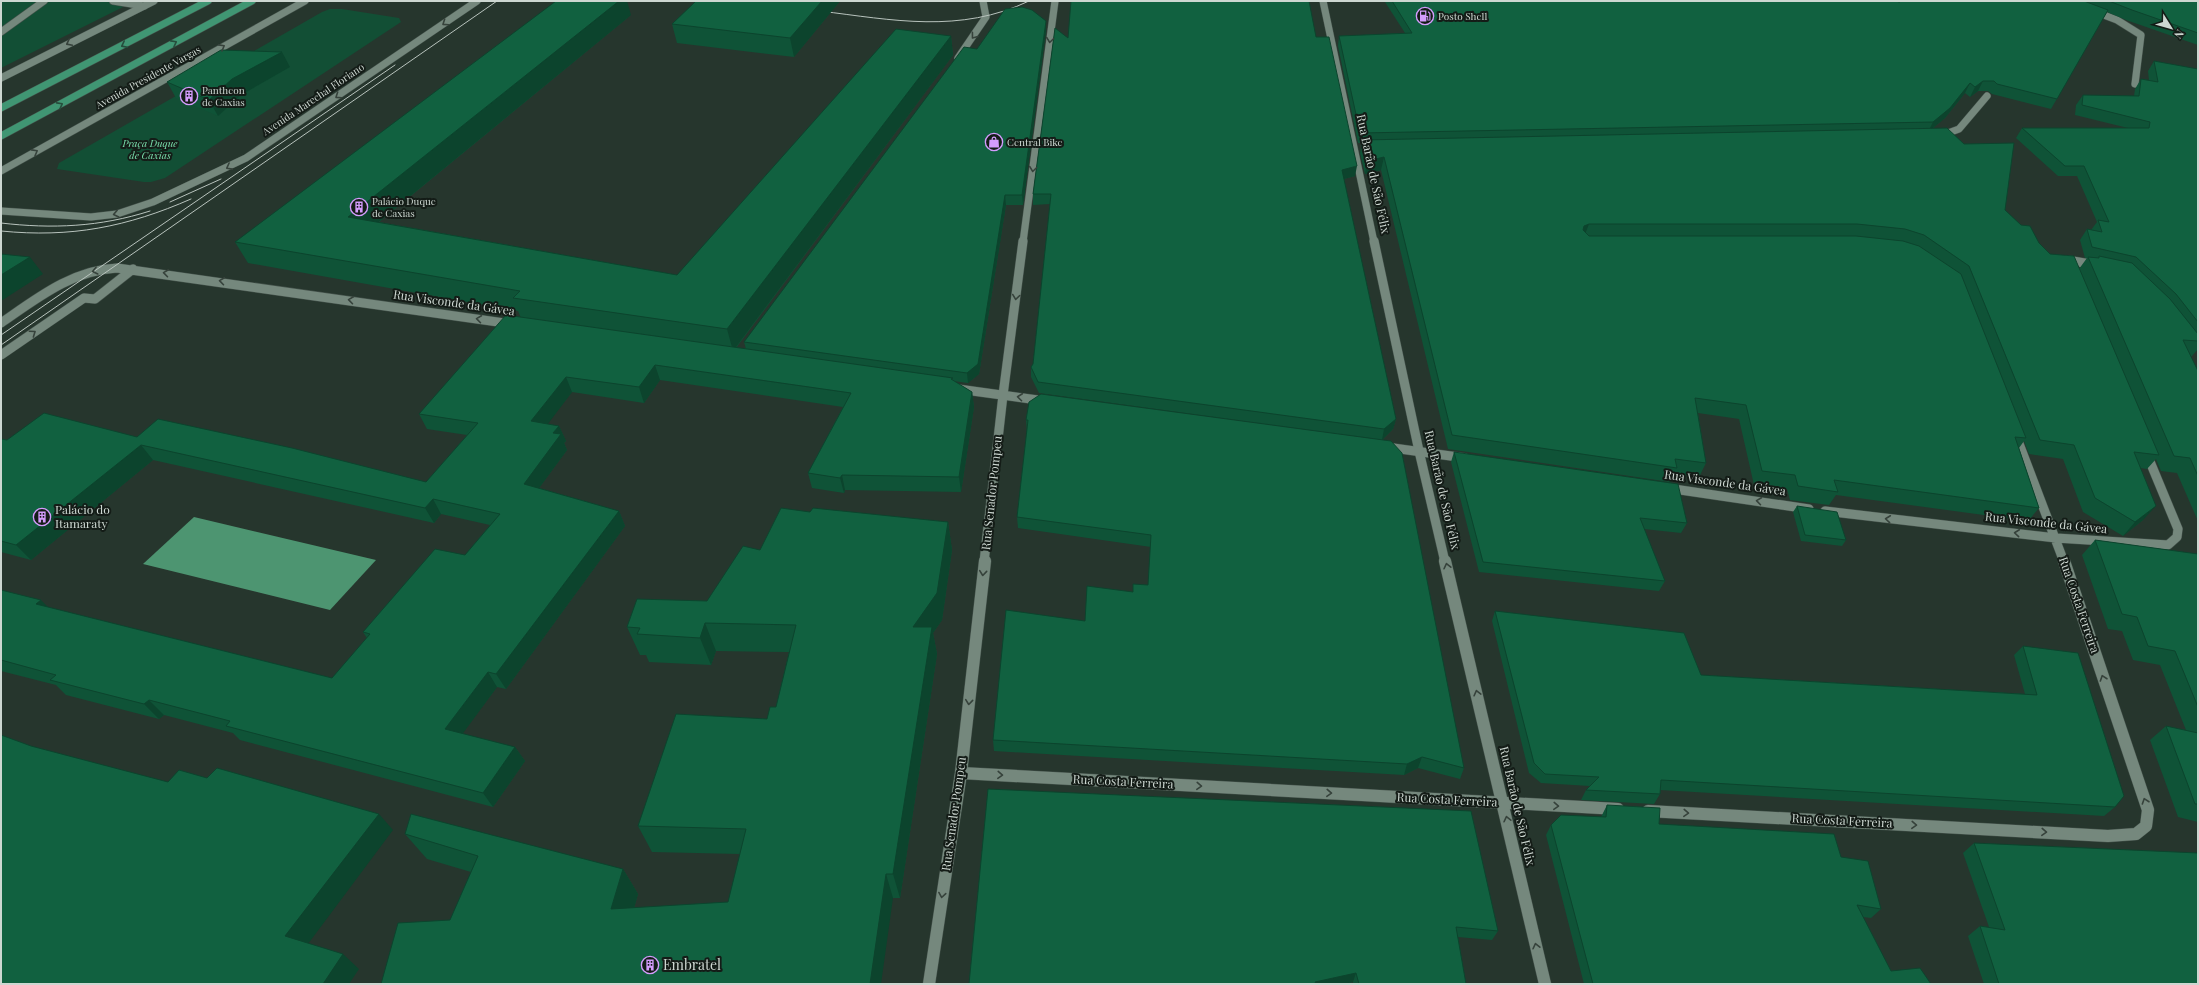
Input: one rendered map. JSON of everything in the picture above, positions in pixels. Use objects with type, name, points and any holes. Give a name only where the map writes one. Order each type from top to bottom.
[{"type":"main road","points":[[1,108],[208,1]]},
{"type":"main road","name":"Avenida Presidente Vargas","points":[[1,136],[252,1]]},
{"type":"street","points":[[1,32],[44,1]]},
{"type":"street","points":[[113,1],[144,6]]},
{"type":"street","points":[[1,78],[154,1]]},
{"type":"street","name":"Avenida Presidente Vargas","points":[[1,171],[305,1]]},
{"type":"street","name":"Avenida Marechal Floriano","points":[[1,211],[91,218],[117,214],[153,202],[246,158],[477,1]]},
{"type":"street","points":[[952,65],[986,17],[983,1]]},
{"type":"street","name":"Rua Senador Pompeu","points":[[929,984],[961,773],[1003,395],[1055,1]]},
{"type":"street","name":"Rua Barão de São Félix","points":[[1323,1],[1358,148],[1419,451],[1504,803],[1545,984]]},
{"type":"street","points":[[2067,1],[2111,18],[2137,31],[2141,35],[2135,84]]},
{"type":"street","points":[[1935,137],[1959,129],[1987,96]]},
{"type":"street","points":[[2072,274],[2067,260],[2107,267]]},
{"type":"street","points":[[1,323],[52,289],[76,276],[107,269],[133,269]]},
{"type":"street","points":[[1,355],[84,298],[95,300],[133,269]]},
{"type":"street","name":"Rua Visconde da Gávea","points":[[133,269],[522,326]]},
{"type":"street","points":[[948,387],[1055,402]]},
{"type":"street","name":"Rua Costa Ferreira","points":[[961,773],[2108,836],[2136,834],[2146,826],[2148,810],[2056,538],[2012,426]]},
{"type":"street","name":"Rua Visconde da Gávea","points":[[1660,487],[1847,514],[2056,538],[2160,546],[2173,542],[2177,537],[2178,529],[2142,443]]},
{"type":"street","points":[[1380,446],[1474,459]]},
{"type":"green space","points":[[1,1],[135,1],[1,68]]},
{"type":"green space","name":"Praça Duque de Caxias","points":[[330,9],[342,9],[399,18],[401,22],[165,178],[151,182],[144,182],[57,169],[59,163],[322,12]]},
{"type":"shaded area","points":[[194,517],[376,560],[330,610],[143,564]]},
{"type":"building","name":"Palácio Duque de Caxias","points":[[556,1],[619,1],[348,217],[677,275],[896,29],[951,36],[727,329],[513,298],[520,291],[235,242]]},
{"type":"building","points":[[696,1],[822,1],[790,38],[672,24]]},
{"type":"building","points":[[1071,1],[1309,1],[1316,37],[1329,37],[1357,166],[1342,170],[1396,419],[1384,429],[1038,382],[1031,367],[1033,364],[1051,194],[1033,194],[1055,28],[1068,38]]},
{"type":"building","points":[[1392,1],[2084,1],[2108,10],[2057,99],[1997,84],[1994,81],[1983,81],[1975,87],[1970,83],[1950,108],[1933,122],[1360,133],[1339,36],[1412,33]]},
{"type":"building","points":[[2109,1],[2198,1],[2198,33],[2132,10]]},
{"type":"building","points":[[1022,7],[1032,10],[1046,21],[1022,195],[1005,195],[978,364],[967,373],[744,342],[964,47],[977,49],[1005,9]]},
{"type":"building","points":[[221,50],[282,52],[232,79],[209,100],[167,82]]},
{"type":"building","points":[[2154,61],[2198,69],[2198,322],[2176,294],[2136,257],[2092,247],[2087,229],[2102,232],[2098,220],[2109,222],[2084,166],[2065,166],[2022,128],[2149,128],[2150,122],[2082,105],[2083,95],[2139,96],[2141,79],[2158,82]]},
{"type":"building","points":[[1947,128],[1964,144],[2014,143],[2005,210],[2021,225],[2030,226],[2039,243],[2050,254],[2074,256],[2159,455],[2134,452],[2156,506],[2135,522],[2095,498],[2074,445],[2040,440],[1969,266],[1924,235],[1905,229],[1857,224],[1589,224],[1584,226],[1583,230],[1589,236],[1856,236],[1903,241],[1919,246],[1961,274],[2026,438],[2015,437],[2039,508],[1834,480],[1838,492],[1798,486],[1795,475],[1762,471],[1746,405],[1695,398],[1706,463],[1675,459],[1677,468],[1452,435],[1384,157],[1367,161],[1362,140]]},
{"type":"building","points":[[1,254],[30,257],[1,275]]},
{"type":"building","points":[[2099,256],[2132,263],[2170,299],[2198,334],[2198,341],[2183,340],[2198,371],[2198,476],[2190,458],[2174,456],[2088,257],[2099,258]]},
{"type":"building","points":[[506,315],[953,378],[951,379],[972,392],[959,477],[842,475],[840,478],[808,473],[851,393],[655,365],[639,387],[566,377],[531,421],[559,426],[553,433],[561,434],[524,484],[619,511],[496,674],[488,672],[445,729],[515,747],[483,793],[226,726],[230,721],[149,700],[144,704],[50,680],[56,675],[1,660],[1,590],[41,600],[36,604],[332,678],[370,634],[363,632],[435,549],[465,555],[500,514],[433,499],[425,508],[141,445],[16,545],[1,541],[1,439],[7,440],[44,413],[137,437],[158,419],[292,448],[426,482],[478,423],[419,414]]},
{"type":"building","points":[[1041,394],[1391,441],[1402,453],[1464,768],[1422,757],[1407,764],[993,740],[1006,610],[1085,621],[1087,586],[1133,592],[1133,584],[1148,585],[1151,535],[1017,517],[1029,402]]},
{"type":"building","points":[[1454,452],[1678,484],[1687,523],[1640,518],[1665,581],[1483,562]]},
{"type":"building","points":[[1797,506],[1837,512],[1846,540],[1805,535]]},
{"type":"building","points":[[781,508],[810,512],[813,508],[948,522],[937,593],[913,627],[932,627],[893,874],[886,874],[870,984],[381,984],[398,923],[450,920],[478,856],[405,834],[411,814],[623,869],[611,909],[728,902],[746,829],[638,826],[676,714],[767,719],[770,707],[776,707],[796,625],[705,623],[700,638],[637,634],[640,628],[627,627],[637,599],[707,601],[743,546],[760,550]]},
{"type":"building","points":[[2095,540],[2198,554],[2198,707],[2175,651],[2148,646],[2137,617],[2122,614]]},
{"type":"building","points":[[1495,611],[1684,633],[1701,675],[2037,695],[2023,646],[2078,653],[2124,796],[2115,807],[1661,780],[1660,794],[1586,790],[1599,777],[1545,774],[1534,763]]},
{"type":"building","points":[[2166,726],[2198,733],[2198,804],[2195,804]]},
{"type":"building","points":[[1,735],[31,746],[168,782],[179,770],[207,778],[217,768],[379,814],[285,936],[343,954],[323,984],[1,984]]},
{"type":"building","points":[[988,789],[1471,811],[1498,931],[1456,927],[1466,984],[1359,984],[1356,973],[1315,982],[1316,984],[969,984]]},
{"type":"building","points":[[1607,805],[1660,808],[1659,824],[1834,834],[1841,857],[1868,861],[1881,909],[1857,905],[1891,971],[1920,968],[1931,984],[1593,984],[1551,825],[1561,815],[1606,817]]},
{"type":"building","points":[[1974,843],[2198,853],[2198,984],[1999,984],[1980,926],[2005,930]]},
{"type":"tram line","points":[[1,345],[497,1]]},
{"type":"tram line","points":[[820,11],[874,18],[926,22],[952,21],[978,18],[1003,11],[1029,1]]},
{"type":"tram line","points":[[1,335],[395,65]]},
{"type":"tram line","points":[[170,202],[221,179]]},
{"type":"tram line","points":[[1,231],[51,233],[98,228],[144,217],[191,199]]},
{"type":"tram line","points":[[1,223],[39,226],[76,225],[113,220],[150,211]]},
{"type":"place","name":"Posto Shell","points":[[1425,16]]},
{"type":"place","name":"Pantheon de Caxias","points":[[189,96]]},
{"type":"place","name":"Central Bike","points":[[994,142]]},
{"type":"place","name":"Palácio Duque de Caxias","points":[[359,207]]},
{"type":"place","name":"Palácio do Itamaraty","points":[[42,517]]},
{"type":"place","name":"Embratel","points":[[650,965]]}]
